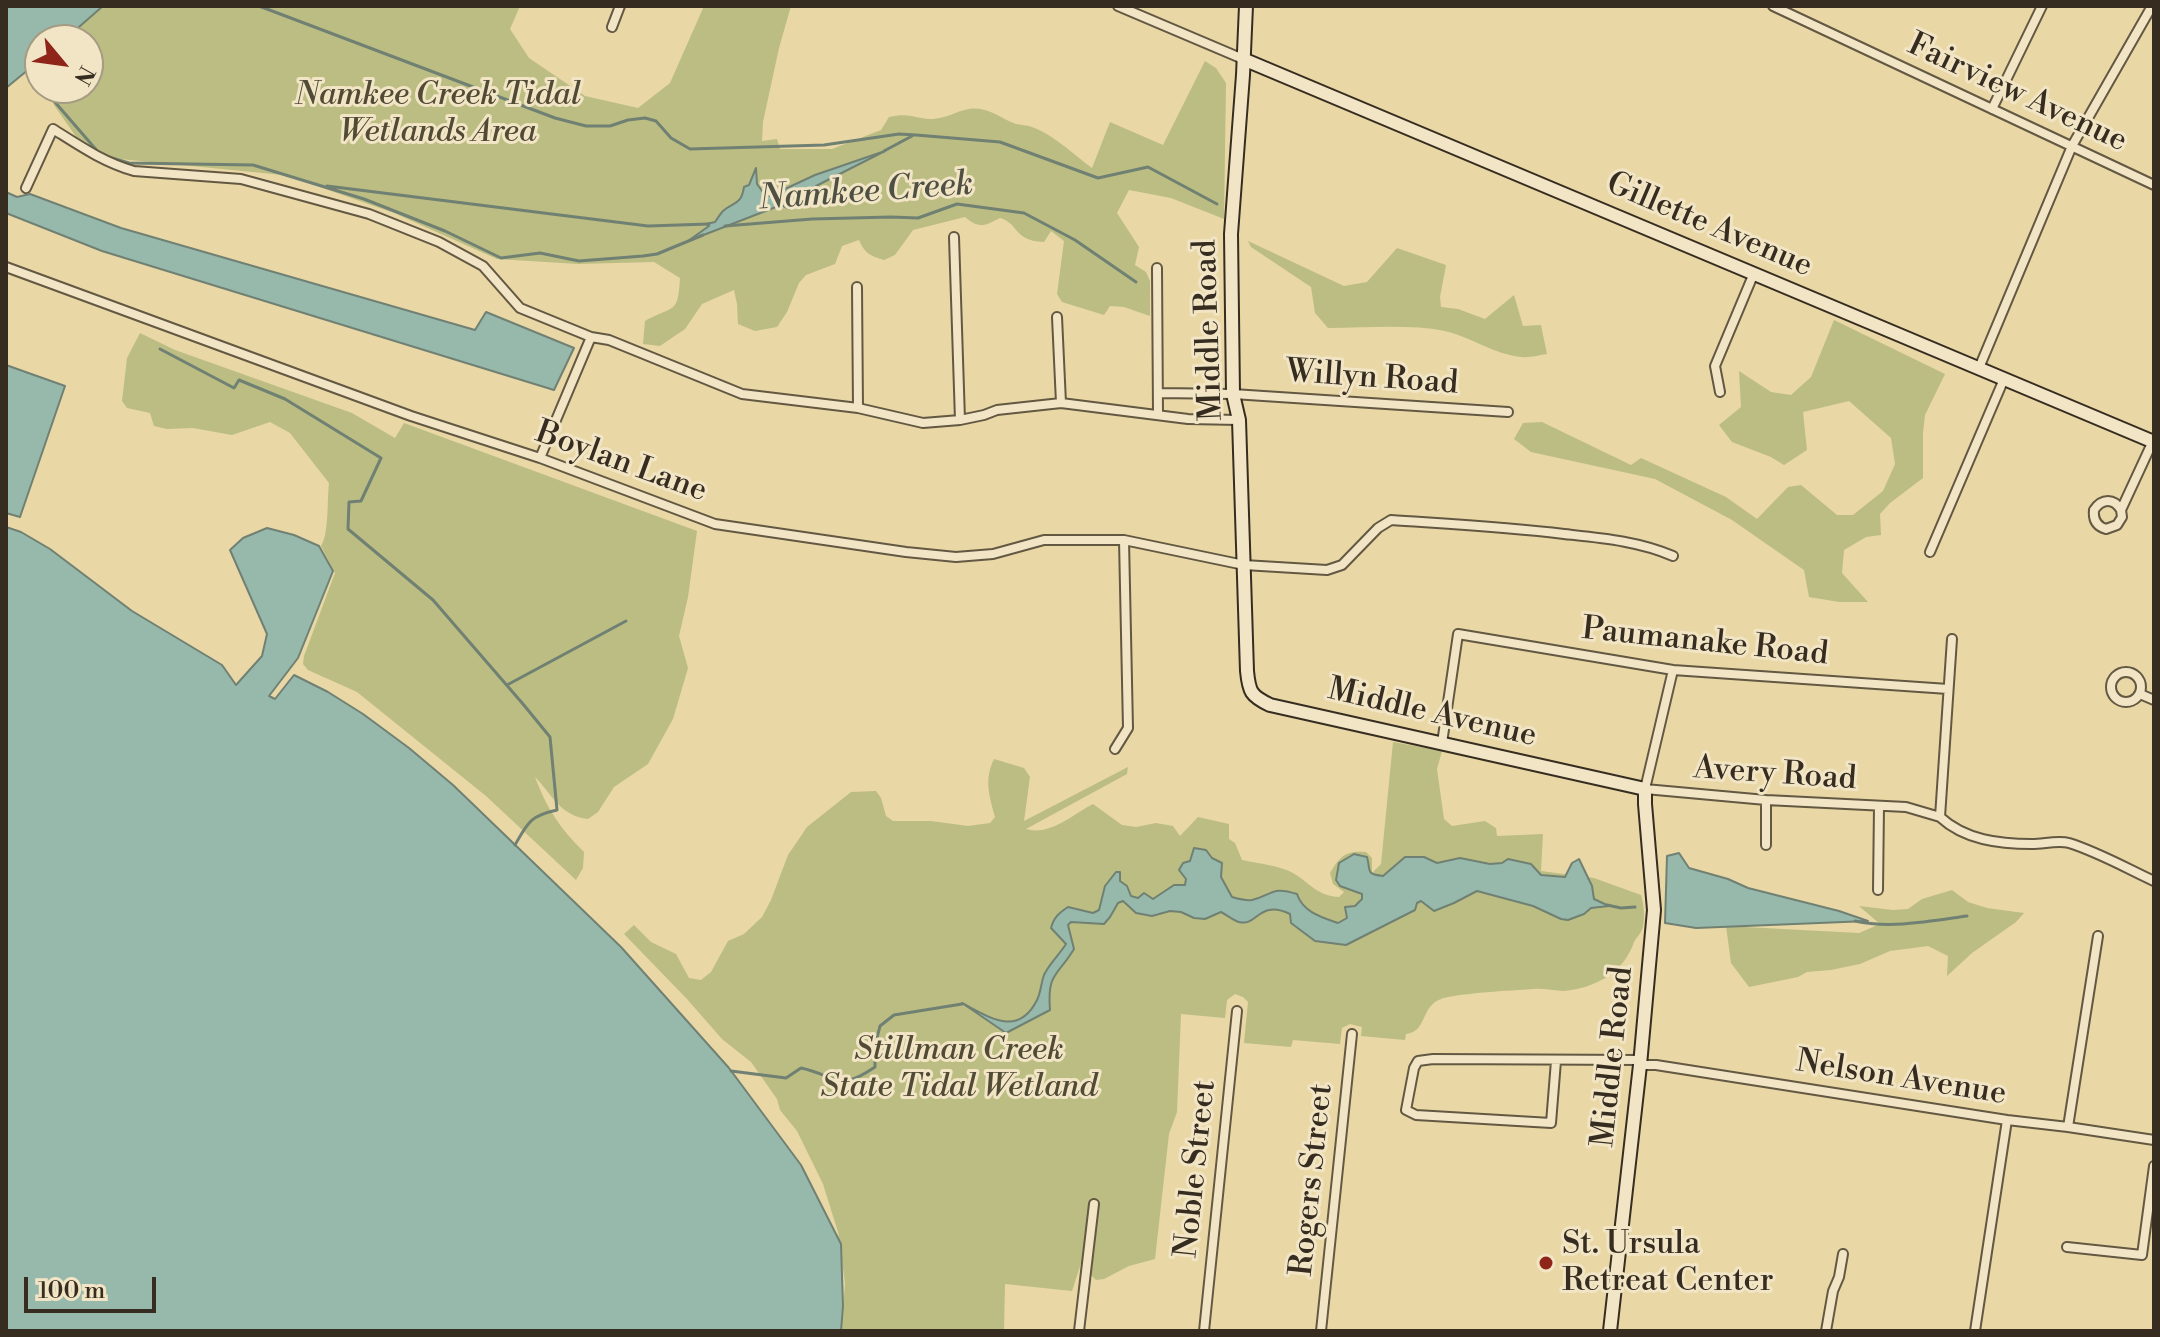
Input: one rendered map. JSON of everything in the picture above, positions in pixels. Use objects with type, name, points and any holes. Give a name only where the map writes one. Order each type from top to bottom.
[{"type":"main road","name":"Middle Road","points":[[1246,6],[1231,234],[1233,394],[1239,420],[1246,652]]},
{"type":"main road","name":"Gillette Avenue","points":[[1243,59],[2153,442]]},
{"type":"main road","name":"Middle Avenue","points":[[1246,652],[1250,690],[1260,701],[1270,705],[1645,789]]},
{"type":"main road","name":"Middle Road","points":[[1610,1331],[1654,910],[1645,789]]},
{"type":"street","points":[[612,27],[620,6]]},
{"type":"street","points":[[1118,6],[1243,59]]},
{"type":"street","name":"Fairview Avenue","points":[[1773,6],[2154,185]]},
{"type":"street","points":[[1992,109],[2042,6]]},
{"type":"street","points":[[1979,368],[2072,146],[2150,21],[2152,6]]},
{"type":"street","points":[[26,188],[53,129],[100,159],[134,171],[241,179],[369,214],[439,242],[483,266],[520,308],[742,394],[858,408],[923,423],[1061,403],[1188,419],[1239,420]]},
{"type":"street","points":[[954,237],[960,420]]},
{"type":"street","name":"Boylan Lane","points":[[6,267],[411,416],[540,458],[715,524],[959,557],[993,554],[1044,540],[1124,540],[1244,565],[1327,570],[1342,565],[1378,528],[1391,520],[1597,537],[1640,544],[1673,556]]},
{"type":"street","points":[[1157,268],[1158,414]]},
{"type":"street","points":[[1720,392],[1715,366],[1754,273]]},
{"type":"street","points":[[857,287],[858,408]]},
{"type":"street","points":[[1057,317],[1061,403]]},
{"type":"street","points":[[540,458],[591,337]]},
{"type":"street","points":[[1930,552],[2004,379]]},
{"type":"street","name":"Willyn Road","points":[[1159,393],[1233,394],[1508,412]]},
{"type":"street","points":[[2121,510],[2153,442]]},
{"type":"street","points":[[1115,749],[1128,728],[1124,540]]},
{"type":"street","name":"Paumanake Road","points":[[1442,743],[1458,634],[1673,670],[1948,689]]},
{"type":"street","points":[[1940,817],[1952,639]]},
{"type":"street","points":[[1645,789],[1673,670]]},
{"type":"street","points":[[2140,694],[2154,700]]},
{"type":"street","name":"Avery Road","points":[[1645,789],[1766,800],[1901,807],[1940,817],[1950,827],[1982,840],[2032,844],[2066,842],[2154,881]]},
{"type":"street","points":[[1766,800],[1766,845]]},
{"type":"street","points":[[1878,890],[1879,807]]},
{"type":"street","points":[[2068,1127],[2098,936]]},
{"type":"street","name":"Noble Street","points":[[1204,1331],[1237,1011]]},
{"type":"street","name":"Rogers Street","points":[[1321,1331],[1352,1034]]},
{"type":"street","name":"Nelson Avenue","points":[[1556,1061],[1551,1123],[1416,1115],[1406,1110],[1418,1061],[1433,1059],[1640,1062],[2154,1140]]},
{"type":"street","points":[[1975,1331],[2007,1120]]},
{"type":"street","points":[[2067,1247],[2142,1255],[2154,1166]]},
{"type":"street","points":[[1079,1331],[1094,1204]]},
{"type":"street","points":[[1826,1331],[1843,1254]]},
{"type":"green space","name":"Namkee Creek Tidal Wetlands Area","points":[[80,6],[520,6],[510,29],[529,58],[585,96],[638,108],[670,83],[704,6],[791,6],[763,122],[762,141],[777,139],[780,149],[832,149],[881,130],[889,117],[907,115],[933,119],[976,109],[1038,129],[1092,168],[1110,122],[1163,145],[1205,61],[1216,68],[1226,83],[1224,219],[1171,198],[1129,190],[1117,213],[1139,247],[1135,265],[1146,272],[1150,281],[1150,316],[1124,307],[1110,306],[1104,315],[1062,302],[1057,294],[1064,241],[1051,231],[1044,242],[1027,239],[1000,218],[982,225],[965,217],[913,230],[895,255],[884,260],[869,254],[859,240],[842,246],[835,264],[806,275],[799,283],[777,327],[755,331],[738,324],[734,290],[702,304],[685,329],[660,346],[643,344],[645,321],[673,307],[678,298],[680,278],[654,262],[578,264],[497,259],[394,213],[283,175],[110,158],[79,141],[54,104],[104,104],[104,24],[69,24]]},
{"type":"green space","points":[[1248,241],[1344,286],[1367,282],[1397,248],[1446,265],[1441,307],[1458,309],[1485,319],[1514,295],[1523,326],[1541,325],[1547,354],[1512,356],[1455,334],[1431,329],[1328,328],[1315,313],[1311,287],[1251,247]]},
{"type":"green space","points":[[1834,320],[1945,374],[1925,415],[1923,478],[1880,514],[1881,535],[1866,537],[1844,550],[1842,573],[1868,602],[1839,602],[1809,597],[1804,570],[1732,520],[1655,479],[1531,452],[1514,439],[1523,423],[1542,422],[1631,465],[1641,458],[1726,497],[1757,519],[1788,487],[1801,485],[1837,515],[1853,515],[1883,491],[1895,464],[1891,438],[1849,401],[1803,412],[1807,450],[1784,465],[1732,442],[1719,425],[1741,407],[1739,371],[1771,392],[1791,395],[1811,377]]},
{"type":"green space","points":[[140,333],[175,350],[352,413],[395,438],[404,423],[697,531],[679,636],[688,668],[673,719],[648,764],[614,787],[598,812],[588,819],[563,809],[535,777],[555,818],[584,852],[583,868],[576,880],[486,796],[357,692],[308,670],[303,664],[335,573],[321,546],[327,526],[329,483],[290,433],[270,422],[232,435],[193,428],[167,429],[154,426],[150,413],[127,408],[122,401],[127,358]]},
{"type":"green space","name":"Stillman Creek State Tidal Wetland","points":[[1393,742],[1442,751],[1437,769],[1444,819],[1452,826],[1485,821],[1496,828],[1497,836],[1543,834],[1541,871],[1594,878],[1641,895],[1643,928],[1616,970],[1598,982],[1564,991],[1537,989],[1448,997],[1432,1004],[1418,1028],[1406,1034],[1405,1040],[1361,1036],[1362,1027],[1350,1024],[1342,1028],[1340,1044],[1293,1040],[1291,1047],[1244,1043],[1248,1002],[1235,994],[1227,1000],[1225,1018],[1181,1014],[1177,1112],[1169,1134],[1155,1259],[1096,1280],[1091,1275],[1092,1264],[1081,1263],[1072,1291],[1005,1284],[1004,1331],[837,1331],[843,1310],[845,1283],[838,1232],[823,1184],[797,1131],[780,1110],[777,1099],[751,1062],[722,1039],[624,934],[634,925],[651,942],[676,954],[689,978],[701,980],[711,972],[728,941],[744,934],[762,917],[788,855],[807,827],[851,792],[876,791],[886,816],[893,821],[931,821],[968,826],[990,823],[995,817],[988,781],[994,759],[1024,768],[1030,777],[1024,821],[1128,767],[1127,774],[1026,829],[1044,830],[1093,804],[1122,825],[1136,827],[1156,823],[1173,826],[1180,836],[1198,817],[1229,824],[1229,839],[1235,843],[1242,860],[1288,871],[1319,892],[1339,897],[1344,892],[1333,884],[1330,873],[1344,855],[1366,852],[1372,858],[1372,873],[1381,864]]},
{"type":"green space","points":[[1952,890],[1968,902],[2024,913],[1947,976],[1948,956],[1928,946],[1890,951],[1860,964],[1807,972],[1798,977],[1749,987],[1731,963],[1726,926],[1859,933],[1880,924],[1859,906],[1908,909],[1922,899]]},
{"type":"shaded area","points":[[6,6],[103,6],[82,24],[24,24],[24,73],[6,88]]},
{"type":"shaded area","points":[[885,151],[816,186],[792,203],[790,209],[781,205],[688,241],[739,200],[756,168],[757,184],[765,195],[770,196],[815,175]]},
{"type":"shaded area","points":[[6,192],[17,197],[30,194],[121,228],[475,330],[486,312],[574,348],[554,390],[102,251],[6,213]]},
{"type":"shaded area","points":[[6,365],[65,386],[20,517],[6,513]]},
{"type":"shaded area","points":[[6,527],[50,549],[132,611],[222,665],[236,685],[262,656],[267,634],[230,550],[243,538],[267,528],[319,546],[333,571],[298,658],[269,696],[275,699],[294,675],[363,714],[453,785],[621,947],[729,1068],[801,1165],[841,1244],[841,1331],[6,1331]]},
{"type":"shaded area","points":[[1194,848],[1206,850],[1212,858],[1222,863],[1221,877],[1232,897],[1250,900],[1278,891],[1289,892],[1297,894],[1313,913],[1338,923],[1347,918],[1345,907],[1355,906],[1362,899],[1362,894],[1340,886],[1336,880],[1339,863],[1354,854],[1367,857],[1371,873],[1383,876],[1405,857],[1424,857],[1437,863],[1460,858],[1490,864],[1508,859],[1531,864],[1541,875],[1565,877],[1572,863],[1579,859],[1592,886],[1594,899],[1609,906],[1591,908],[1568,920],[1533,906],[1477,891],[1434,911],[1421,901],[1415,910],[1346,945],[1315,941],[1291,923],[1290,914],[1280,910],[1265,911],[1245,922],[1221,912],[1205,919],[1170,911],[1152,916],[1136,913],[1123,901],[1118,903],[1104,924],[1071,922],[1068,925],[1074,949],[1054,976],[1050,989],[1050,1010],[1006,1033],[962,1003],[1002,1021],[1021,1018],[1037,1000],[1044,975],[1066,944],[1051,928],[1059,913],[1068,907],[1093,913],[1099,910],[1105,886],[1116,872],[1120,872],[1120,881],[1127,886],[1131,896],[1138,898],[1144,893],[1153,899],[1174,885],[1185,885],[1186,879],[1179,870],[1183,863],[1190,861]]},
{"type":"shaded area","points":[[1679,853],[1689,868],[1748,888],[1868,921],[1696,928],[1665,923],[1667,856]]},
{"type":"waterway","points":[[259,6],[555,118],[586,126],[610,126],[645,118],[656,121],[671,138],[690,149],[824,145],[899,134],[1000,142],[1098,178],[1148,167],[1217,204]]},
{"type":"waterway","name":"Namkee Creek","points":[[57,104],[99,153]]},
{"type":"waterway","name":"Namkee Creek","points":[[884,151],[912,136]]},
{"type":"waterway","name":"Namkee Creek","points":[[105,156],[129,163],[253,165],[364,199],[445,231],[501,258],[540,253],[579,261],[643,256],[657,254],[703,235]]},
{"type":"waterway","name":"Namkee Creek","points":[[327,186],[648,226],[709,224]]},
{"type":"waterway","name":"Namkee Creek","points":[[725,226],[812,219],[918,218],[957,204],[1024,213],[1075,240],[1136,282]]},
{"type":"waterway","points":[[160,349],[234,388],[239,380],[285,399],[381,458],[361,501],[349,502],[348,529],[433,600],[550,737],[557,810],[531,821],[515,845]]},
{"type":"waterway","points":[[507,685],[626,621]]},
{"type":"waterway","points":[[1607,905],[1635,907]]},
{"type":"waterway","points":[[1855,921],[1896,924],[1967,916]]},
{"type":"waterway","points":[[731,1071],[786,1078],[801,1068],[838,1080],[853,1079],[875,1067],[875,1046],[880,1026],[894,1015],[962,1004]]},
{"type":"place","name":"St. Ursula Retreat Center","points":[[1546,1263]]}]
